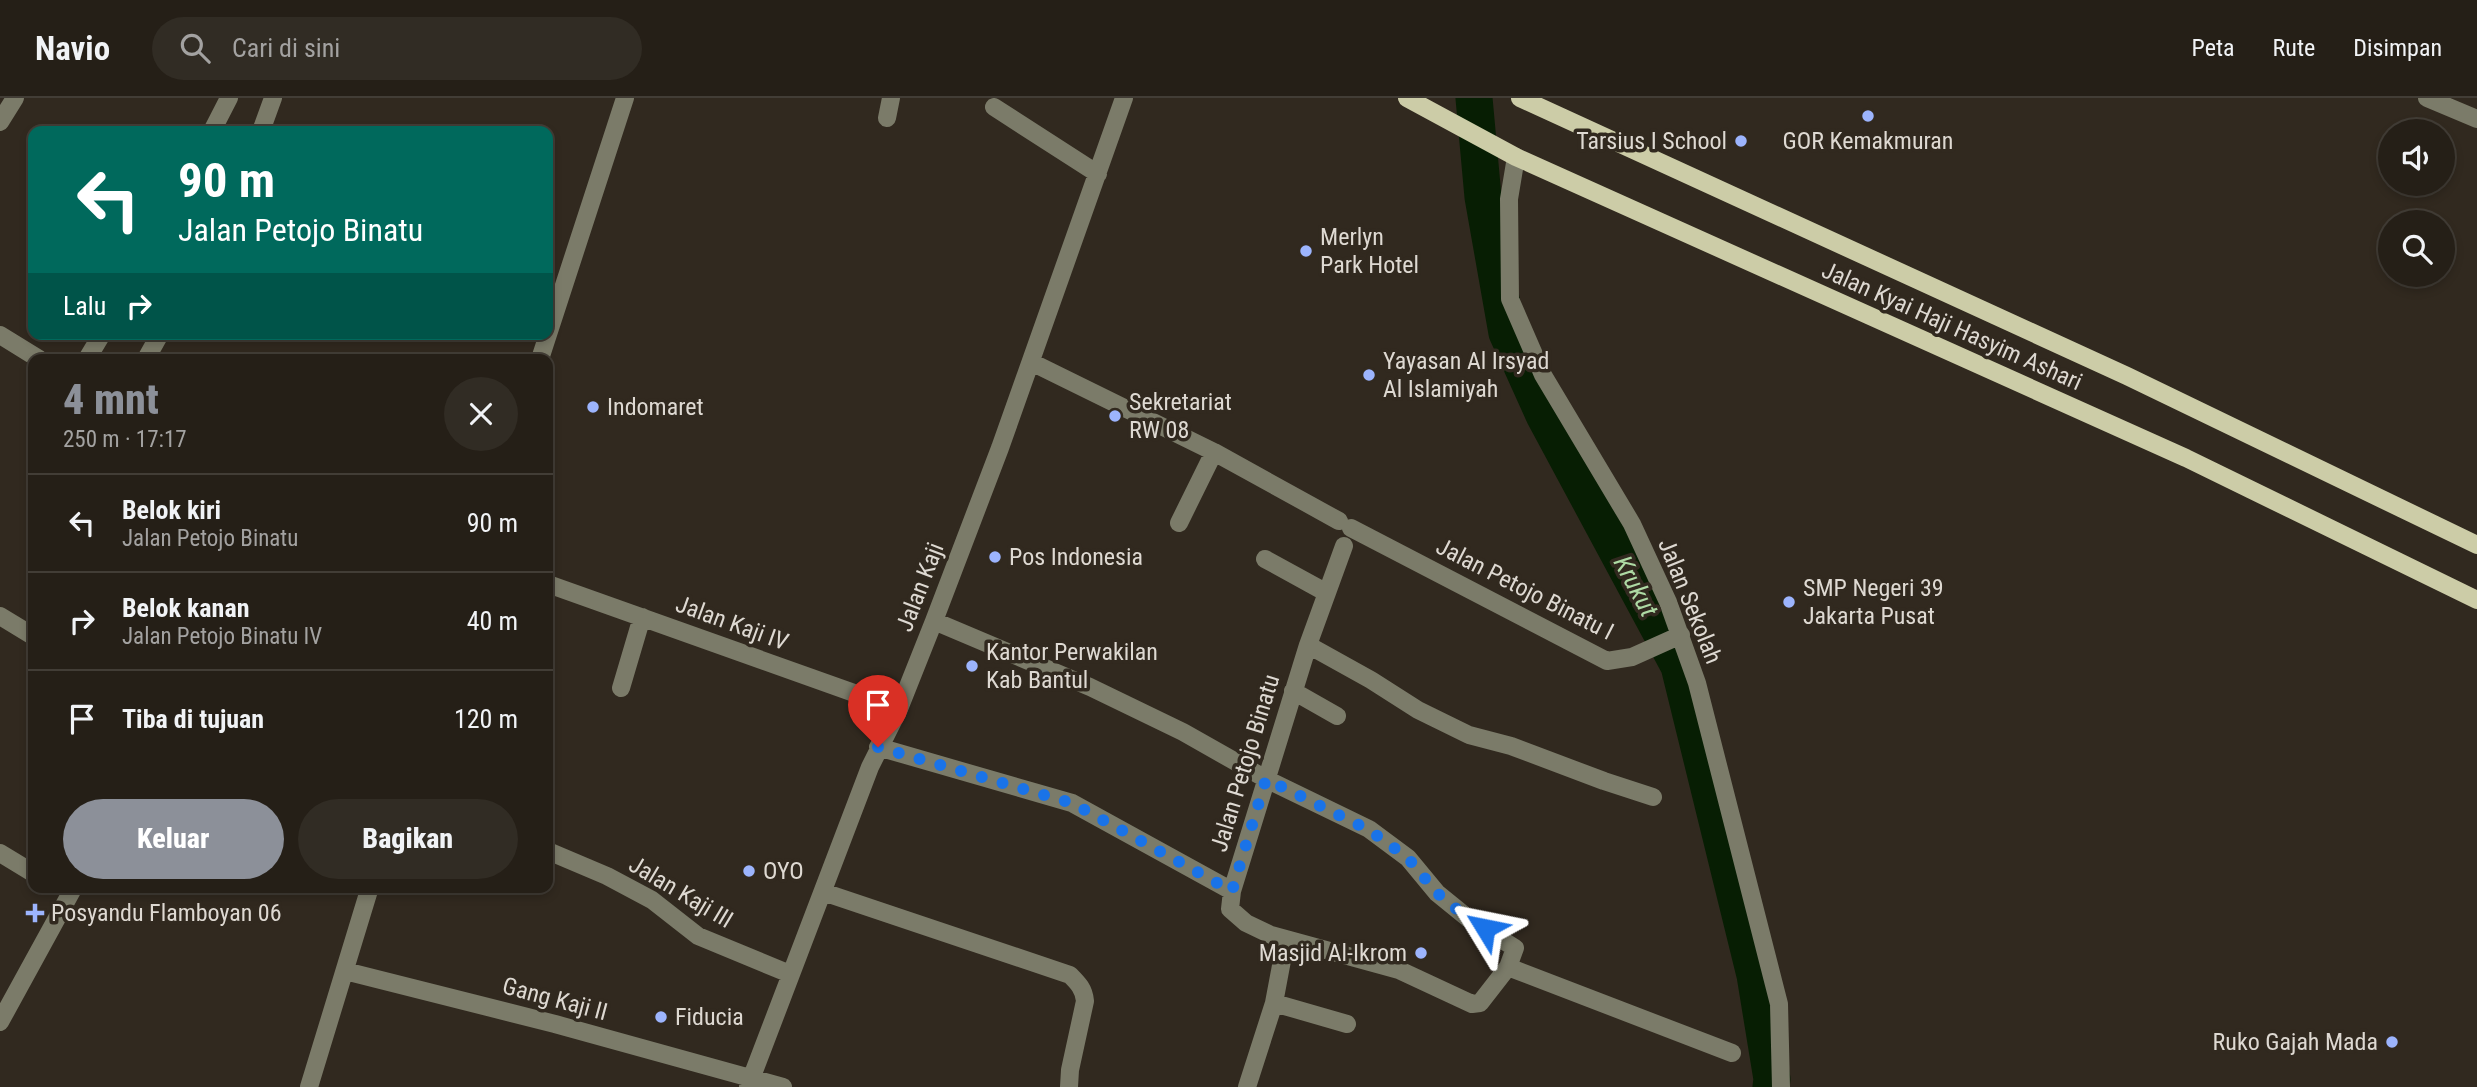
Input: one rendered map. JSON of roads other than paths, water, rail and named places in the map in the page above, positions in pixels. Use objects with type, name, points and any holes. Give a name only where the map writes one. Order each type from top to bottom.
[{"type":"main road","name":"Jalan Kyai Haji Hasyim Ashari","points":[[1407,98],[1516,157],[2186,458],[2477,600]]},
{"type":"main road","name":"Jalan Kyai Haji Hasyim Ashari","points":[[1520,98],[2127,376],[2477,545]]},
{"type":"street","points":[[0,122],[15,98]]},
{"type":"street","points":[[215,126],[229,98]]},
{"type":"street","points":[[263,126],[273,98]]},
{"type":"street","points":[[553,319],[625,98]]},
{"type":"street","points":[[887,118],[891,98]]},
{"type":"street","name":"Jalan Kaji","points":[[749,1083],[878,747],[899,709],[934,621],[1031,362],[1124,98]]},
{"type":"street","points":[[2427,98],[2477,119]]},
{"type":"street","points":[[995,107],[1098,174]]},
{"type":"street","name":"Jalan Sekolah","points":[[1516,157],[1509,199],[1510,299],[1543,375],[1632,524],[1675,638],[1697,683],[1779,1004],[1781,1087]]},
{"type":"street","points":[[0,335],[31,354]]},
{"type":"street","name":"Jalan Petojo Binatu I","points":[[1031,362],[1214,452],[1607,661],[1620,660],[1675,638]]},
{"type":"street","points":[[1179,523],[1214,452]]},
{"type":"street","name":"Jalan Petojo Binatu","points":[[1286,939],[1271,936],[1246,923],[1229,907],[1293,691],[1344,546]]},
{"type":"street","points":[[1265,559],[1327,593]]},
{"type":"street","name":"Jalan Kaji IV","points":[[553,586],[899,709]]},
{"type":"street","points":[[0,616],[28,633]]},
{"type":"street","points":[[621,688],[642,617]]},
{"type":"street","points":[[934,621],[1090,687],[1183,732],[1266,779],[1369,830],[1408,858],[1437,893],[1469,919],[1515,948],[1508,967],[1480,1003],[1472,1004],[1399,970],[1286,939],[1274,1003],[1247,1087]]},
{"type":"street","points":[[1308,645],[1418,710],[1469,735],[1511,746],[1653,797]]},
{"type":"street","points":[[1293,691],[1337,716]]},
{"type":"street","points":[[878,747],[1072,803],[1232,891]]},
{"type":"street","points":[[0,853],[28,870]]},
{"type":"street","name":"Jalan Kaji III","points":[[553,853],[607,876],[652,900],[698,936],[790,974]]},
{"type":"street","points":[[823,892],[1070,975],[1080,985],[1085,1001],[1070,1070],[1069,1087]]},
{"type":"street","points":[[0,1022],[4,1002],[64,893]]},
{"type":"street","points":[[309,1087],[368,893]]},
{"type":"street","points":[[1508,967],[1732,1053]]},
{"type":"street","name":"Gang Kaji II","points":[[345,971],[555,1024],[749,1083],[783,1087]]},
{"type":"street","points":[[1274,1003],[1347,1024]]},
{"type":"waterway","name":"Krukut","points":[[1474,98],[1483,197],[1507,333],[1544,415],[1679,666],[1755,975],[1772,1079],[1771,1087]]},
{"type":"place","name":"GOR Kemakmuran","points":[[1868,116]]},
{"type":"place","name":"Tarsius I School","points":[[1741,141]]},
{"type":"place","name":"Merlyn Park Hotel","points":[[1306,251]]},
{"type":"place","name":"Yayasan Al Irsyad Al Islamiyah","points":[[1369,375]]},
{"type":"place","name":"Indomaret","points":[[593,407]]},
{"type":"place","name":"Sekretariat RW 08","points":[[1115,416]]},
{"type":"place","name":"Pos Indonesia","points":[[995,557]]},
{"type":"place","name":"SMP Negeri 39 Jakarta Pusat","points":[[1789,602]]},
{"type":"place","name":"Kantor Perwakilan Kab Bantul","points":[[972,666]]},
{"type":"place","name":"OYO","points":[[749,871]]},
{"type":"place","name":"Posyandu Flamboyan 06","points":[[35,913]]},
{"type":"place","name":"Masjid Al-Ikrom","points":[[1421,953]]},
{"type":"place","name":"Fiducia","points":[[661,1017]]},
{"type":"place","name":"Ruko Gajah Mada","points":[[2392,1042]]}]
